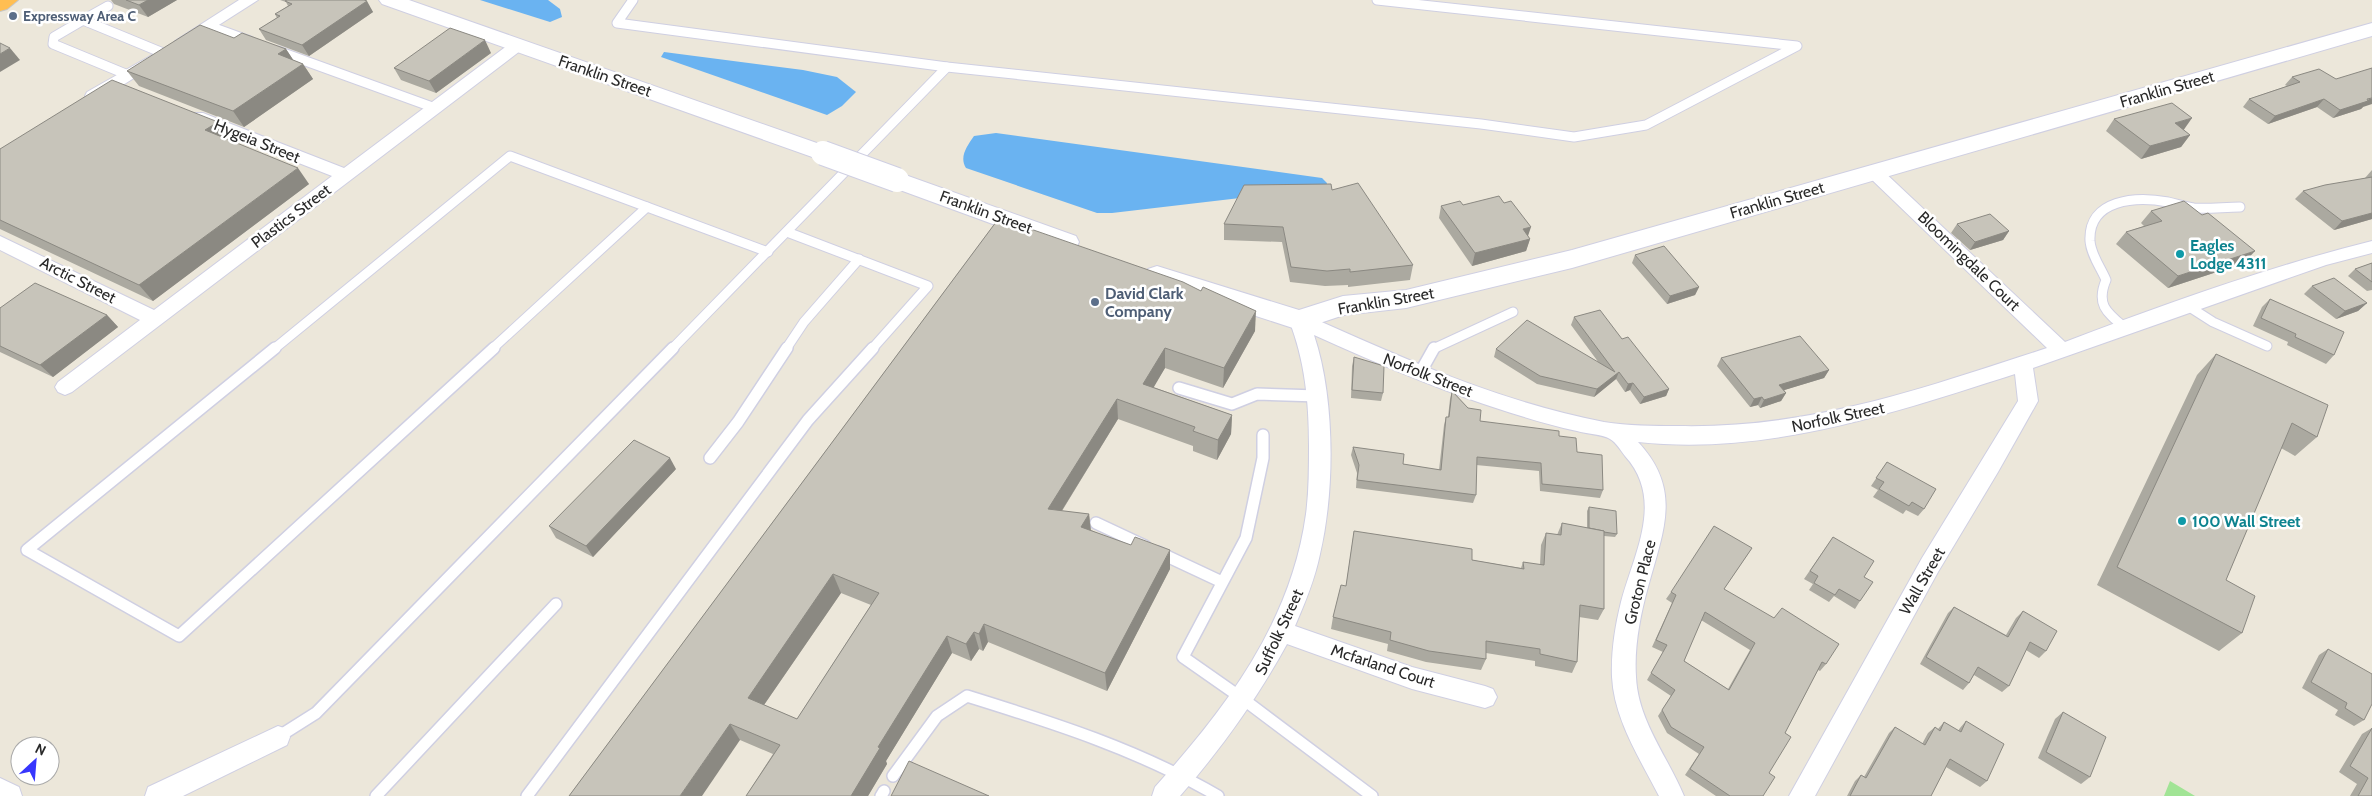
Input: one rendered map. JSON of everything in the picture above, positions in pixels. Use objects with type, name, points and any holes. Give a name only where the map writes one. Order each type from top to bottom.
[{"type":"highway","points":[[0,5],[8,0]]},
{"type":"main road","name":"Franklin Street","points":[[389,0],[824,153],[1092,252]]},
{"type":"main road","name":"Franklin Street","points":[[1299,320],[1343,306],[1406,299],[1572,259],[2372,29]]},
{"type":"main road","points":[[1139,269],[1299,320]]},
{"type":"street","points":[[81,103],[124,83],[163,53],[250,0]]},
{"type":"street","name":"Plastics Street","points":[[65,387],[518,45]]},
{"type":"street","name":"Hygeia Street","points":[[178,109],[345,176]]},
{"type":"street","name":"Bloomingdale Court","points":[[1874,173],[2062,351]]},
{"type":"street","name":"Arctic Street","points":[[0,242],[155,319]]},
{"type":"street","name":"Norfolk Street","points":[[1299,320],[1420,373],[1484,397],[1549,416],[1615,430],[1651,434],[1701,435],[1760,432],[1830,421],[1891,406],[2062,351],[2124,327],[2322,260],[2372,247]]},
{"type":"street","name":"Suffolk Street","points":[[1164,796],[1243,699],[1282,632],[1300,588],[1311,550],[1317,516],[1319,487],[1318,396],[1308,343],[1299,320]]},
{"type":"street","name":"Wall Street","points":[[1801,796],[1930,565],[1991,466],[2028,401],[2023,363]]},
{"type":"street","name":"Groton Place","points":[[1615,430],[1645,467],[1655,492],[1657,511],[1646,560],[1633,600],[1624,680],[1631,708],[1672,796]]},
{"type":"street","name":"Mcfarland Court","points":[[1282,632],[1412,678],[1485,697]]},
{"type":"street","points":[[157,796],[278,737]]},
{"type":"street","points":[[0,790],[10,796]]},
{"type":"lane","points":[[634,0],[617,23],[947,67],[1481,124],[1574,137],[1646,125],[1797,46],[1377,0]]},
{"type":"lane","points":[[108,6],[54,37],[54,44],[124,83]]},
{"type":"lane","points":[[83,20],[163,53]]},
{"type":"lane","points":[[208,26],[263,45]]},
{"type":"lane","points":[[272,49],[435,108]]},
{"type":"lane","points":[[278,737],[316,713],[947,67]]},
{"type":"lane","points":[[647,207],[179,636],[27,550],[510,156],[768,252]]},
{"type":"lane","points":[[2124,327],[2109,315],[2101,302],[2101,290],[2106,280],[2090,243],[2090,227],[2095,215],[2106,206],[2135,200],[2166,202],[2192,208],[2240,207]]},
{"type":"lane","points":[[527,796],[808,420],[928,286],[787,232]]},
{"type":"lane","points":[[710,458],[738,422],[804,322],[859,259]]},
{"type":"lane","points":[[2188,306],[2213,322],[2266,346]]},
{"type":"lane","points":[[1420,373],[1434,348],[1513,312]]},
{"type":"lane","points":[[1180,388],[1232,404],[1258,394],[1318,396]]},
{"type":"lane","points":[[1263,435],[1263,458],[1246,538],[1183,657],[1243,699],[1372,796]]},
{"type":"lane","points":[[1096,524],[1222,582]]},
{"type":"lane","points":[[376,796],[556,604]]},
{"type":"lane","points":[[893,776],[937,716],[967,696],[1071,729],[1183,774],[1218,796]]},
{"type":"green space","points":[[2170,781],[2195,796],[2164,796]]},
{"type":"water","points":[[480,0],[548,0],[560,9],[562,17],[550,22]]},
{"type":"water","points":[[664,52],[803,70],[837,77],[856,92],[842,106],[827,115],[661,57]]},
{"type":"water","points":[[996,133],[1322,178],[1327,183],[1326,188],[1112,213],[1097,213],[966,168],[963,160],[964,156],[974,136]]},
{"type":"building","points":[[126,0],[148,0],[139,5]]},
{"type":"building","points":[[285,1],[367,1],[302,45],[259,29],[280,16],[275,14],[292,4]]},
{"type":"building","points":[[200,25],[234,38],[242,33],[286,49],[278,54],[303,64],[233,111],[127,71]]},
{"type":"building","points":[[450,28],[485,40],[429,81],[394,68]]},
{"type":"building","points":[[0,43],[10,48],[0,54]]},
{"type":"building","points":[[2372,68],[2372,98],[2340,110],[2324,99],[2275,116],[2249,99],[2300,82],[2292,77],[2319,69],[2336,79]]},
{"type":"building","points":[[112,80],[218,122],[205,130],[298,168],[139,285],[0,220],[0,149]]},
{"type":"building","points":[[2172,103],[2192,118],[2175,123],[2190,135],[2150,146],[2114,119]]},
{"type":"building","points":[[2372,177],[2372,213],[2342,221],[2303,191],[2325,185]]},
{"type":"building","points":[[1358,183],[1413,265],[1350,272],[1350,269],[1327,271],[1291,267],[1283,227],[1224,224],[1244,185],[1331,184],[1332,190]]},
{"type":"building","points":[[1499,196],[1504,203],[1511,201],[1531,227],[1523,229],[1530,239],[1475,253],[1441,206],[1460,201],[1463,205]]},
{"type":"building","name":"Eagles Lodge 4311","points":[[2184,201],[2202,215],[2208,213],[2255,251],[2178,276],[2126,232],[2162,221],[2151,211]]},
{"type":"building","points":[[1990,214],[2009,231],[1975,242],[1957,224]]},
{"type":"building","points":[[999,218],[1183,282],[1201,291],[1203,287],[1256,311],[1224,368],[1165,348],[1143,384],[1232,415],[1218,440],[1193,431],[1195,427],[1117,399],[1048,509],[1089,514],[1081,527],[1131,545],[1135,537],[1170,550],[1105,673],[984,624],[979,634],[974,632],[966,644],[947,636],[878,747],[880,748],[851,796],[746,796],[780,745],[730,724],[680,796],[569,796]],"holes":[[[833,574],[879,593],[797,719],[748,698]]]},
{"type":"building","points":[[1664,246],[1699,287],[1670,296],[1635,255]]},
{"type":"building","points":[[2372,263],[2372,282],[2355,269]]},
{"type":"building","points":[[2334,278],[2367,303],[2345,311],[2312,286]]},
{"type":"building","points":[[35,283],[107,315],[40,365],[0,346],[0,308]]},
{"type":"building","points":[[2270,299],[2344,332],[2334,355],[2295,337],[2296,334],[2261,318]]},
{"type":"building","points":[[1600,310],[1622,339],[1628,337],[1669,389],[1644,397],[1633,383],[1628,384],[1619,372],[1597,389],[1540,376],[1496,349],[1527,320],[1615,372],[1574,317]]},
{"type":"building","points":[[1800,336],[1829,370],[1779,385],[1786,393],[1764,400],[1762,397],[1754,399],[1721,358]]},
{"type":"building","name":"100 Wall Street","points":[[2216,354],[2328,405],[2317,437],[2292,423],[2226,580],[2255,596],[2242,633],[2117,567]]},
{"type":"building","points":[[1354,357],[1384,366],[1383,393],[1352,390]]},
{"type":"building","points":[[1452,391],[1468,408],[1481,410],[1480,421],[1559,431],[1559,436],[1576,438],[1577,452],[1602,455],[1603,490],[1542,484],[1541,463],[1477,457],[1476,495],[1357,480],[1359,465],[1353,447],[1404,454],[1403,464],[1441,470],[1446,417],[1449,417]]},
{"type":"building","points":[[634,440],[670,458],[586,546],[549,526]]},
{"type":"building","points":[[1887,462],[1936,489],[1924,509],[1912,502],[1909,506],[1879,489],[1884,482],[1876,478]]},
{"type":"building","points":[[1589,507],[1616,511],[1617,534],[1589,528]]},
{"type":"building","points":[[1562,523],[1604,531],[1604,609],[1580,605],[1577,662],[1540,654],[1540,649],[1486,641],[1486,659],[1429,651],[1390,640],[1391,632],[1333,617],[1341,585],[1346,586],[1354,531],[1472,549],[1472,560],[1524,569],[1523,562],[1544,565],[1546,533],[1561,535]]},
{"type":"building","points":[[1714,526],[1752,548],[1724,589],[1774,618],[1782,608],[1839,644],[1826,664],[1822,662],[1785,733],[1791,737],[1769,773],[1775,777],[1763,796],[1730,796],[1690,769],[1704,747],[1671,727],[1662,710],[1675,690],[1651,673],[1667,645],[1656,640],[1676,595],[1671,592]],"holes":[[[1705,612],[1755,643],[1729,690],[1684,661]]]},
{"type":"building","points":[[1833,537],[1874,561],[1864,577],[1873,582],[1860,601],[1839,589],[1835,595],[1814,583],[1818,576],[1810,571]]},
{"type":"building","points":[[1954,607],[2008,637],[2023,611],[2057,631],[2046,651],[2030,642],[2009,686],[1978,667],[1969,683],[1926,657]]},
{"type":"building","points":[[2328,649],[2372,674],[2372,704],[2364,720],[2345,708],[2347,703],[2311,682]]},
{"type":"building","points":[[2063,712],[2106,737],[2090,777],[2046,752]]},
{"type":"building","points":[[1966,721],[2004,744],[1987,781],[1950,759],[1931,796],[1850,796],[1861,775],[1866,778],[1895,727],[1925,745],[1935,727],[1940,731],[1944,722],[1961,732]]},
{"type":"building","points":[[2372,728],[2372,796],[2358,796],[2368,778],[2350,766]]},
{"type":"building","points":[[909,761],[989,796],[891,796]]},
{"type":"place","name":"Expressway Area C","points":[[13,16]]},
{"type":"place","name":"Eagles Lodge 4311","points":[[2180,254]]},
{"type":"place","name":"David Clark Company","points":[[1095,302]]},
{"type":"place","name":"100 Wall Street","points":[[2182,521]]}]
